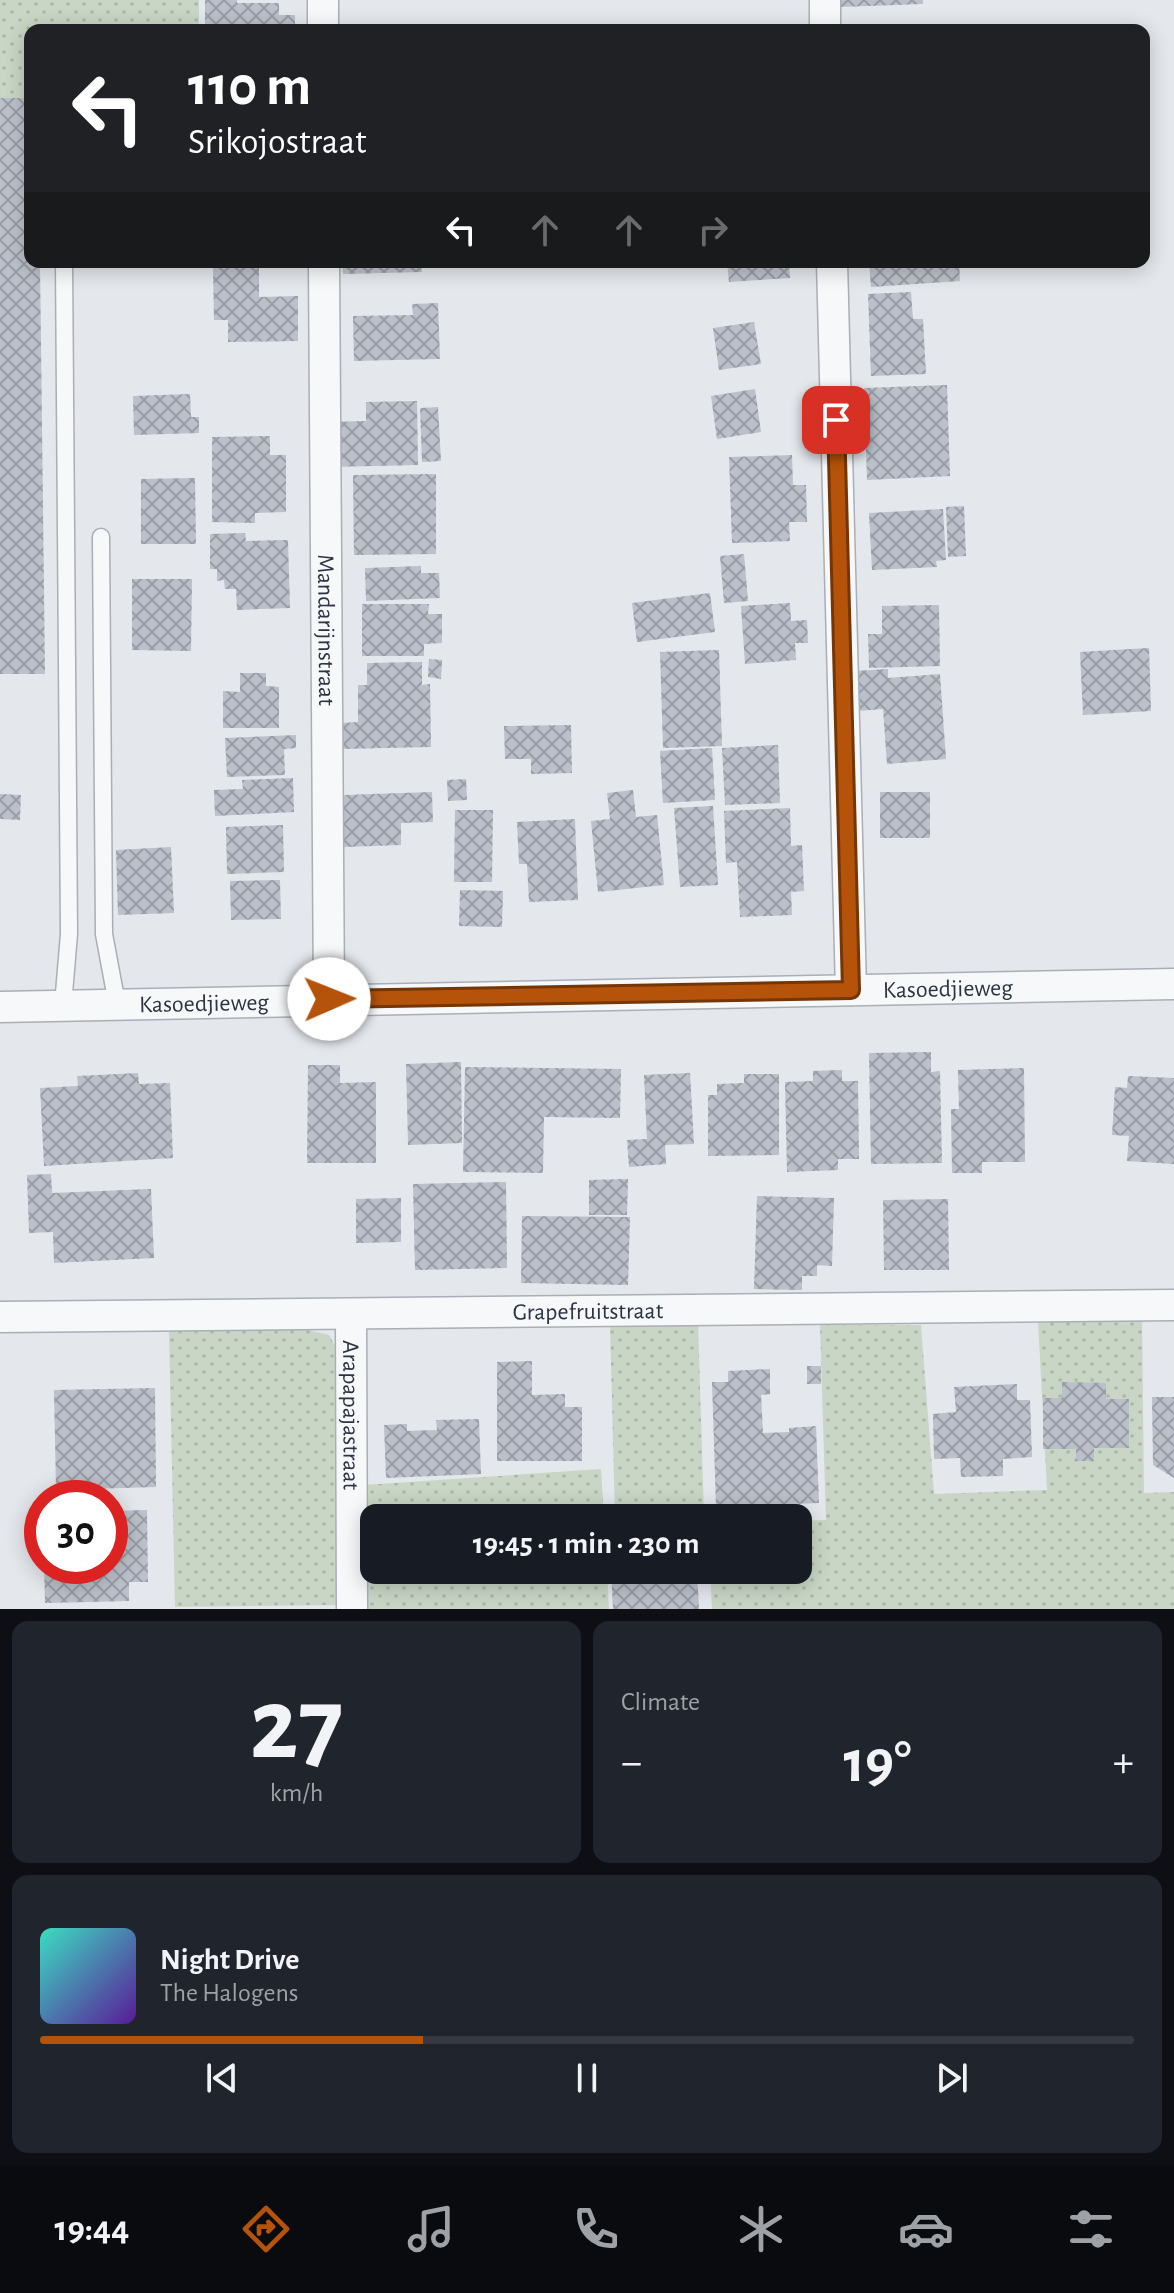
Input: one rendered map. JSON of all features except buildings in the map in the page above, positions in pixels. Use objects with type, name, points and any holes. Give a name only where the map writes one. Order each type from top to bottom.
[{"type":"street","points":[[323,0],[323,24]]},
{"type":"street","points":[[825,0],[825,24]]},
{"type":"street","name":"Mandarijnstraat","points":[[324,268],[329,999]]},
{"type":"street","points":[[832,268],[851,990]]},
{"type":"street","name":"Kasoedjieweg","points":[[0,1007],[1174,984]]},
{"type":"street","name":"Grapefruitstraat","points":[[0,1317],[1174,1305]]},
{"type":"street","name":"Arapapajastraat","points":[[351,1315],[352,1609]]},
{"type":"lane","points":[[63,1005],[69,934],[64,268]]},
{"type":"lane","points":[[101,537],[104,934],[117,1004]]},
{"type":"green space","points":[[0,0],[199,0],[199,24],[24,24],[24,115],[0,116]]},
{"type":"green space","points":[[1142,1319],[1144,1493],[1174,1492],[1174,1609],[712,1609],[711,1584],[812,1584],[812,1520],[826,1520],[820,1325],[921,1325],[934,1494],[1047,1490],[1038,1321]]},
{"type":"green space","points":[[698,1322],[704,1504],[615,1504],[610,1325]]},
{"type":"green space","points":[[295,1327],[329,1335],[340,1355],[337,1605],[175,1607],[169,1331]]},
{"type":"green space","points":[[601,1469],[603,1504],[364,1504],[364,1485]]},
{"type":"green space","points":[[365,1584],[608,1584],[609,1609],[365,1609]]},
{"type":"route","points":[[329,999],[851,990],[836,420]]}]
